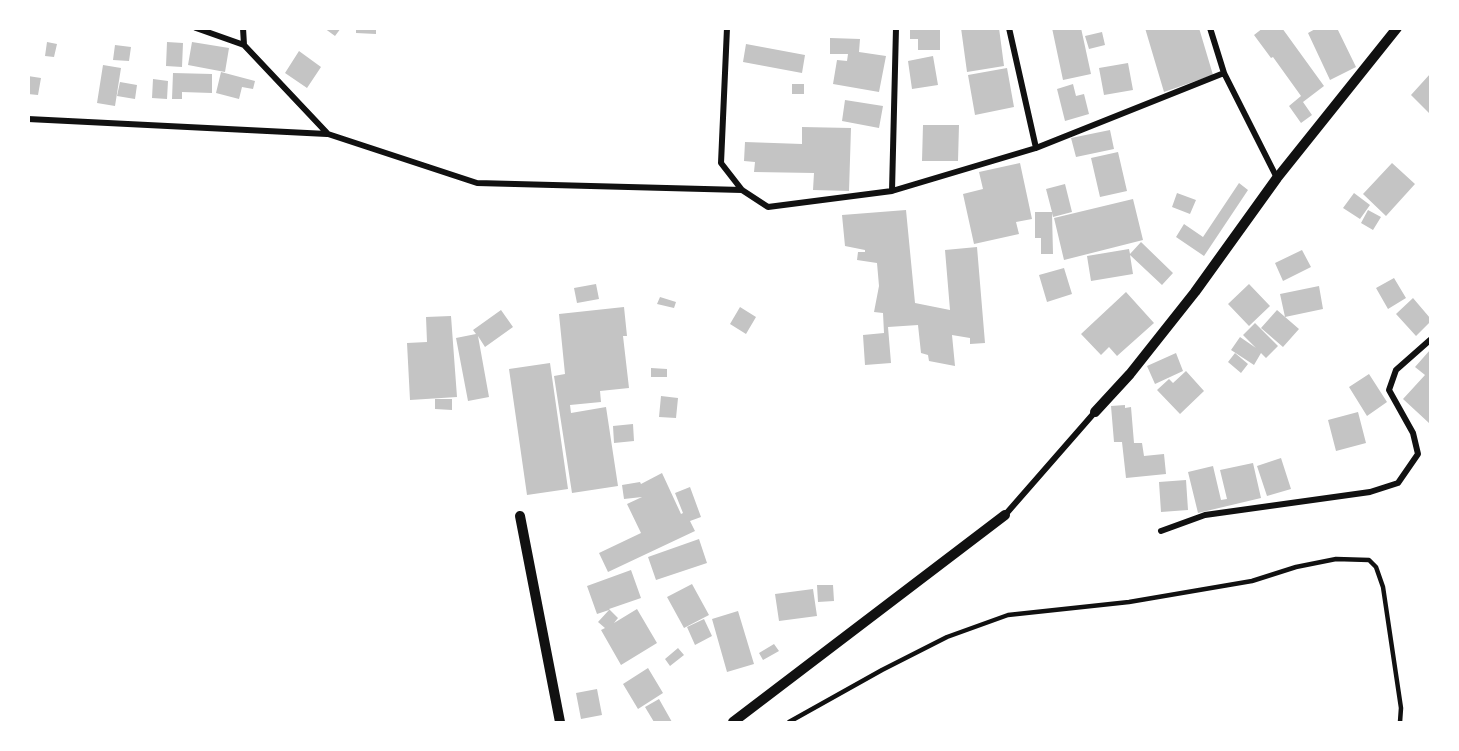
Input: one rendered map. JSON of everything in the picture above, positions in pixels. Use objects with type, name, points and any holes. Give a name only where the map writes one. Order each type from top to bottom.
[{"type":"street","points":[[196,28],[244,45],[328,134]]},
{"type":"street","points":[[243,28],[244,45]]},
{"type":"street","points":[[728,28],[721,164],[742,190],[768,207],[892,191],[1036,148],[1224,73]]},
{"type":"street","points":[[892,191],[896,28]]},
{"type":"street","points":[[1009,28],[1036,148]]},
{"type":"street","points":[[1210,28],[1224,73],[1277,178]]},
{"type":"street","points":[[733,723],[1005,515],[1130,374],[1195,292],[1277,178],[1397,28]]},
{"type":"street","points":[[28,119],[328,134],[477,183],[742,190]]},
{"type":"street","points":[[1161,531],[1205,515],[1370,492],[1398,483],[1418,454],[1413,433],[1389,390],[1396,370],[1431,340]]},
{"type":"street","points":[[520,516],[560,723]]},
{"type":"lane","points":[[789,723],[882,670],[947,637],[1008,615],[1129,602],[1241,583],[1296,567],[1336,559],[1369,560],[1376,567],[1383,587],[1401,708],[1400,723]]},
{"type":"building","points":[[324,28],[341,28],[335,36]]},
{"type":"building","points":[[356,28],[376,28],[376,34],[356,33]]},
{"type":"building","points":[[910,28],[940,28],[940,50],[918,50],[918,39],[910,39]]},
{"type":"building","points":[[961,28],[999,28],[1004,66],[967,72]]},
{"type":"building","points":[[1052,28],[1081,28],[1091,74],[1063,80]]},
{"type":"building","points":[[1145,28],[1199,28],[1213,75],[1164,92]]},
{"type":"building","points":[[1263,28],[1282,28],[1324,86],[1303,102],[1312,115],[1301,123],[1289,106],[1301,96],[1254,35]]},
{"type":"building","points":[[1317,28],[1337,28],[1356,67],[1330,80],[1308,33]]},
{"type":"building","points":[[1102,32],[1105,45],[1089,49],[1085,36]]},
{"type":"building","points":[[830,38],[860,39],[859,52],[886,56],[879,92],[833,84],[837,60],[847,61],[848,54],[830,54]]},
{"type":"building","points":[[47,42],[57,44],[54,57],[45,56]]},
{"type":"building","points":[[167,42],[183,43],[182,67],[166,66]]},
{"type":"building","points":[[192,42],[229,48],[225,72],[188,65]]},
{"type":"building","points":[[746,44],[805,55],[802,73],[743,62]]},
{"type":"building","points":[[115,45],[131,47],[129,61],[113,60]]},
{"type":"building","points":[[299,51],[321,67],[307,88],[285,73]]},
{"type":"building","points":[[933,56],[938,85],[912,89],[908,61]]},
{"type":"building","points":[[1128,63],[1133,90],[1104,95],[1099,68]]},
{"type":"building","points":[[103,65],[121,68],[115,106],[97,103]]},
{"type":"building","points":[[1007,68],[1014,107],[975,115],[968,75]]},
{"type":"building","points":[[221,72],[255,81],[253,89],[242,87],[239,99],[216,93]]},
{"type":"building","points":[[173,73],[212,74],[212,93],[182,92],[182,99],[172,99]]},
{"type":"building","points":[[1430,74],[1430,114],[1411,95]]},
{"type":"building","points":[[28,76],[41,78],[38,95],[28,94]]},
{"type":"building","points":[[153,79],[168,81],[167,99],[152,98]]},
{"type":"building","points":[[120,82],[137,85],[135,99],[117,96]]},
{"type":"building","points":[[792,84],[804,84],[804,94],[792,94]]},
{"type":"building","points":[[1073,84],[1076,96],[1084,94],[1089,114],[1065,121],[1057,89]]},
{"type":"building","points":[[845,100],[883,106],[879,128],[842,121]]},
{"type":"building","points":[[923,125],[959,125],[958,161],[922,161]]},
{"type":"building","points":[[802,127],[851,128],[849,191],[813,190],[814,173],[754,172],[755,162],[744,161],[745,142],[802,144]]},
{"type":"building","points":[[1110,130],[1114,149],[1076,157],[1071,138]]},
{"type":"building","points":[[1118,152],[1127,191],[1100,197],[1091,158]]},
{"type":"building","points":[[1020,163],[1032,219],[1016,222],[1019,234],[974,244],[963,194],[983,189],[979,172]]},
{"type":"building","points":[[1392,163],[1415,184],[1386,216],[1363,194]]},
{"type":"building","points":[[1239,183],[1248,190],[1204,256],[1176,237],[1184,224],[1203,237]]},
{"type":"building","points":[[1065,184],[1072,212],[1053,217],[1052,213],[1053,254],[1041,254],[1041,238],[1035,238],[1035,212],[1052,212],[1046,189]]},
{"type":"building","points":[[1177,193],[1196,200],[1190,214],[1172,207]]},
{"type":"building","points":[[1354,193],[1370,205],[1360,219],[1343,208]]},
{"type":"building","points":[[1133,199],[1143,240],[1064,260],[1054,218]]},
{"type":"building","points":[[906,210],[915,303],[950,310],[945,250],[977,247],[985,343],[970,344],[970,338],[952,335],[955,366],[929,361],[928,355],[921,353],[918,325],[888,327],[891,363],[865,365],[863,335],[884,333],[883,313],[874,312],[879,286],[877,263],[857,260],[858,252],[865,252],[865,250],[845,246],[842,215]]},
{"type":"building","points":[[1368,210],[1381,217],[1373,230],[1361,223]]},
{"type":"building","points":[[1141,242],[1173,273],[1162,285],[1130,255],[1133,274],[1091,281],[1087,256],[1129,249],[1130,254]]},
{"type":"building","points":[[1302,250],[1311,267],[1283,281],[1275,263]]},
{"type":"building","points":[[1064,268],[1072,294],[1047,302],[1039,275]]},
{"type":"building","points":[[1394,278],[1406,298],[1388,309],[1376,288]]},
{"type":"building","points":[[596,284],[599,299],[577,303],[574,288]]},
{"type":"building","points":[[1249,284],[1270,306],[1249,326],[1228,304]]},
{"type":"building","points":[[1319,286],[1323,309],[1285,317],[1280,294]]},
{"type":"building","points":[[1126,292],[1154,323],[1117,356],[1109,347],[1101,355],[1081,334]]},
{"type":"building","points":[[660,297],[676,302],[674,308],[657,304]]},
{"type":"building","points":[[1413,298],[1430,318],[1430,322],[1416,336],[1396,314]]},
{"type":"building","points":[[624,307],[627,336],[623,336],[629,388],[600,391],[601,402],[570,405],[571,413],[606,407],[618,486],[572,493],[554,376],[565,374],[559,314]]},
{"type":"building","points":[[740,307],[756,317],[746,334],[730,324]]},
{"type":"building","points":[[501,310],[513,327],[485,347],[478,336],[489,397],[468,401],[456,338],[476,334],[473,330]]},
{"type":"building","points":[[1277,310],[1299,329],[1283,347],[1261,328]]},
{"type":"building","points":[[451,316],[457,397],[410,400],[407,343],[427,342],[426,317]]},
{"type":"building","points":[[1255,323],[1278,346],[1266,358],[1261,353],[1254,365],[1231,350],[1240,337],[1256,348],[1243,335]]},
{"type":"building","points":[[1430,350],[1429,423],[1403,399],[1425,375],[1415,367]]},
{"type":"building","points":[[1176,353],[1183,371],[1155,384],[1147,366]]},
{"type":"building","points":[[1235,353],[1248,364],[1241,373],[1228,362]]},
{"type":"building","points":[[550,363],[568,489],[527,495],[509,369]]},
{"type":"building","points":[[651,368],[667,369],[667,377],[651,377]]},
{"type":"building","points":[[1186,371],[1204,391],[1180,414],[1157,390],[1169,379],[1173,383]]},
{"type":"building","points":[[1369,374],[1387,402],[1367,416],[1349,387]]},
{"type":"building","points":[[661,396],[678,398],[676,418],[659,417]]},
{"type":"building","points":[[435,399],[452,399],[452,410],[435,409]]},
{"type":"building","points":[[1125,405],[1125,408],[1131,407],[1134,443],[1142,443],[1144,456],[1164,454],[1166,474],[1126,478],[1122,442],[1114,442],[1111,406]]},
{"type":"building","points":[[1358,412],[1366,443],[1336,451],[1328,420]]},
{"type":"building","points":[[633,424],[634,441],[614,443],[613,426]]},
{"type":"building","points":[[1281,458],[1291,489],[1267,496],[1257,466]]},
{"type":"building","points":[[1253,463],[1261,498],[1198,513],[1188,472],[1213,466],[1221,500],[1227,499],[1220,470]]},
{"type":"building","points":[[662,473],[681,514],[683,513],[675,493],[690,487],[701,517],[690,521],[695,531],[608,572],[599,553],[641,533],[627,504],[642,497],[624,499],[622,485],[640,482],[641,484]]},
{"type":"building","points":[[1186,480],[1188,510],[1161,512],[1159,482]]},
{"type":"building","points":[[699,539],[707,563],[656,580],[648,557]]},
{"type":"building","points":[[631,570],[641,598],[609,609],[618,618],[614,623],[637,609],[657,643],[621,665],[601,630],[605,628],[598,622],[609,610],[597,614],[587,586]]},
{"type":"building","points":[[692,584],[709,615],[684,628],[667,597]]},
{"type":"building","points":[[817,585],[833,585],[834,601],[818,602]]},
{"type":"building","points":[[813,589],[817,616],[779,621],[775,594]]},
{"type":"building","points":[[738,611],[754,664],[727,672],[712,619]]},
{"type":"building","points":[[704,619],[712,636],[695,645],[687,627]]},
{"type":"building","points":[[774,644],[779,651],[763,660],[759,653]]},
{"type":"building","points":[[678,648],[684,655],[670,666],[665,659]]},
{"type":"building","points":[[648,668],[663,693],[638,709],[623,684]]},
{"type":"building","points":[[597,689],[602,715],[581,719],[576,693]]},
{"type":"building","points":[[659,699],[672,722],[654,722],[645,707]]}]
